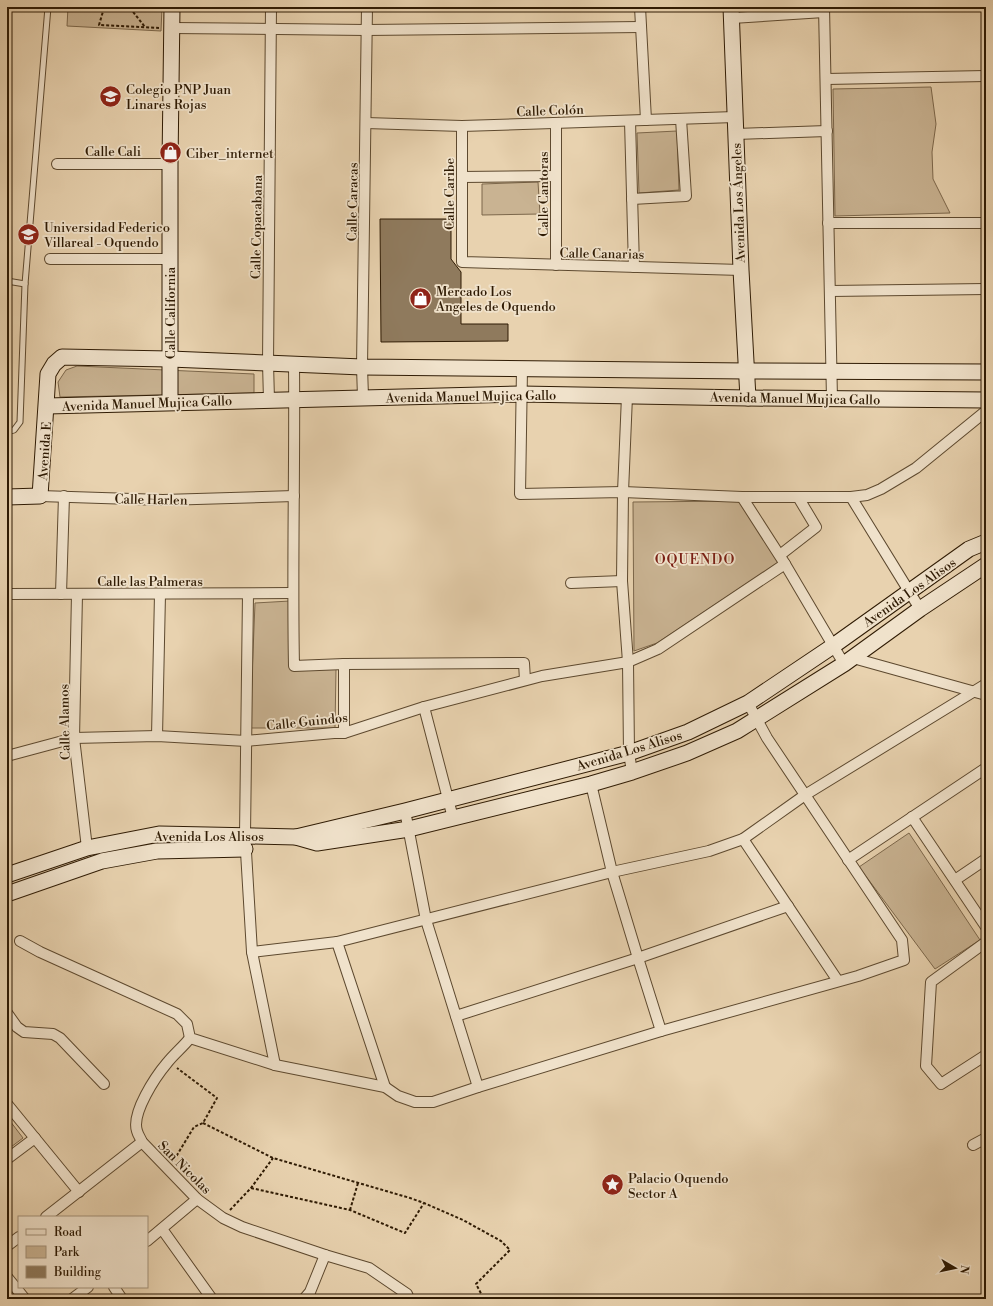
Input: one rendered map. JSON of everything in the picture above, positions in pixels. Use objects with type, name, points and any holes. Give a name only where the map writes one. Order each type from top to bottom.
[{"type":"street","name":"Calle California","points":[[170,402],[170,164],[165,28],[172,7]]},
{"type":"street","name":"Calle Copacabana","points":[[269,400],[271,7]]},
{"type":"street","name":"Calle Caracas","points":[[364,397],[362,367],[366,123],[366,7]]},
{"type":"street","points":[[640,7],[646,120]]},
{"type":"street","points":[[732,13],[824,9],[832,399]]},
{"type":"street","name":"Avenida Los Ángeles","points":[[732,13],[741,270],[748,398]]},
{"type":"street","points":[[165,28],[366,30],[641,27]]},
{"type":"street","points":[[826,79],[986,76]]},
{"type":"street","name":"Calle Colón","points":[[366,123],[462,126],[735,117]]},
{"type":"street","points":[[632,199],[686,196],[681,119]]},
{"type":"street","points":[[630,121],[634,267]]},
{"type":"street","name":"Calle Cantoras","points":[[556,123],[556,265]]},
{"type":"street","name":"Calle Caribe","points":[[462,126],[462,262]]},
{"type":"street","points":[[736,134],[827,131]]},
{"type":"street","name":"Calle Cali","points":[[57,164],[170,164]]},
{"type":"street","points":[[462,177],[556,176]]},
{"type":"street","points":[[828,223],[986,223]]},
{"type":"street","points":[[50,259],[170,260]]},
{"type":"street","name":"Calle Canarias","points":[[462,262],[741,270]]},
{"type":"street","points":[[830,291],[986,290]]},
{"type":"street","name":"Avenida Manuel Mujica Gallo","points":[[986,372],[362,367],[170,359],[62,357],[54,364],[48,374],[47,406],[521,394],[986,400]]},
{"type":"street","points":[[294,364],[292,593],[294,666],[344,664],[524,663],[525,680]]},
{"type":"street","points":[[522,369],[520,494],[623,492],[742,497],[851,498],[867,495],[881,489],[916,468],[986,411]]},
{"type":"street","points":[[627,396],[623,492],[622,581],[628,662],[629,753],[632,772]]},
{"type":"street","name":"Avenida E","points":[[40,496],[47,406]]},
{"type":"street","points":[[61,594],[64,496]]},
{"type":"street","name":"Calle Harlen","points":[[7,497],[64,496],[163,500],[294,496]]},
{"type":"street","points":[[742,497],[780,555],[833,646],[848,661],[986,695]]},
{"type":"street","points":[[780,555],[816,527],[798,497]]},
{"type":"street","points":[[851,498],[920,609]]},
{"type":"street","name":"Avenida Los Alisos","points":[[7,894],[102,862],[157,851],[296,836],[404,811],[629,753],[688,732],[748,703],[833,646],[969,549],[986,542]]},
{"type":"street","name":"Calle Guindos","points":[[7,756],[74,738],[157,736],[246,741],[344,733],[424,707],[525,680],[628,662],[658,649],[785,564]]},
{"type":"street","name":"Avenida Los Alisos","points":[[296,836],[317,843],[409,829],[591,784],[687,753],[757,719],[848,661],[920,609],[986,565]]},
{"type":"street","points":[[571,583],[622,581]]},
{"type":"street","name":"Calle las Palmeras","points":[[7,594],[292,593]]},
{"type":"street","name":"Calle Alamos","points":[[77,594],[74,738],[87,848]]},
{"type":"street","points":[[157,736],[160,594]]},
{"type":"street","points":[[248,594],[245,842],[252,952],[275,1065]]},
{"type":"street","points":[[344,664],[344,733]]},
{"type":"street","points":[[252,952],[337,942],[612,872],[709,851],[743,839],[805,795],[986,684]]},
{"type":"street","points":[[20,941],[40,952],[177,1014],[187,1024],[190,1038],[275,1065],[386,1086],[398,1096],[415,1102],[433,1102],[662,1031],[838,981],[904,960],[902,940],[767,738],[748,703]]},
{"type":"street","points":[[424,707],[453,818]]},
{"type":"street","points":[[848,860],[986,768]]},
{"type":"street","points":[[591,784],[612,872],[662,1031]]},
{"type":"street","points":[[404,811],[409,829],[426,920],[478,1087]]},
{"type":"street","points":[[912,817],[986,927]]},
{"type":"street","name":"Avenida Los Alisos","points":[[7,871],[87,848],[159,834],[245,842]]},
{"type":"street","points":[[743,839],[838,981]]},
{"type":"street","points":[[955,880],[986,859]]},
{"type":"street","points":[[456,1016],[638,958],[788,906]]},
{"type":"street","points":[[337,942],[386,1086]]},
{"type":"street","points":[[986,942],[931,982],[926,1066],[941,1084],[986,1055]]},
{"type":"street","points":[[7,1013],[17,1027],[24,1032],[53,1034],[60,1038],[104,1084]]},
{"type":"street","name":"San Nicolas","points":[[190,1038],[183,1048],[168,1061],[156,1076],[143,1102],[136,1119],[136,1131],[142,1142],[197,1200],[223,1218],[325,1256],[369,1268],[407,1294],[409,1299]]},
{"type":"street","points":[[7,1104],[78,1192]]},
{"type":"street","points":[[7,1159],[35,1138]]},
{"type":"street","points":[[974,1145],[986,1138]]},
{"type":"street","points":[[47,1216],[142,1142]]},
{"type":"street","points":[[148,1240],[197,1200]]},
{"type":"street","points":[[162,1229],[212,1299]]},
{"type":"street","points":[[7,1246],[18,1238]]},
{"type":"street","points":[[304,1299],[310,1292],[325,1256]]},
{"type":"street","points":[[7,1277],[25,1299]]},
{"type":"street","points":[[72,1299],[87,1288]]},
{"type":"street","points":[[115,1288],[122,1299]]},
{"type":"lane","points":[[7,432],[14,430],[20,422],[25,284],[48,7]]},
{"type":"lane","points":[[7,281],[25,284]]},
{"type":"path","points":[[99,7],[130,8],[145,27]]},
{"type":"path","points":[[104,8],[99,25],[165,28]]},
{"type":"path","points":[[168,1061],[217,1098],[203,1123],[194,1126],[168,1169]]},
{"type":"path","points":[[203,1123],[273,1158],[410,1198],[463,1220],[501,1241],[510,1250],[476,1284],[484,1299]]},
{"type":"path","points":[[223,1218],[251,1188],[273,1158]]},
{"type":"path","points":[[350,1210],[358,1183]]},
{"type":"path","points":[[251,1188],[350,1210],[405,1233],[424,1204]]},
{"type":"green space","points":[[68,7],[162,7],[161,31],[67,26]]},
{"type":"green space","points":[[931,87],[936,124],[932,152],[933,179],[950,213],[835,216],[833,89]]},
{"type":"green space","points":[[677,131],[679,190],[639,193],[637,133]]},
{"type":"green space","points":[[538,182],[540,214],[482,215],[482,184]]},
{"type":"green space","points":[[77,366],[254,374],[254,393],[60,397],[58,382],[66,370]]},
{"type":"green space","points":[[739,501],[779,562],[657,643],[634,651],[633,502]]},
{"type":"green space","points":[[290,601],[291,670],[336,669],[335,728],[250,728],[255,603]]},
{"type":"green space","points":[[909,833],[980,940],[935,969],[859,867]]},
{"type":"green space","points":[[7,1117],[23,1138],[7,1150]]},
{"type":"building","name":"Mercado Los Angeles de Oquendo","points":[[380,219],[451,219],[451,259],[461,272],[461,324],[508,324],[508,341],[381,342]]},
{"type":"place","name":"Colegio PNP Juan Linares Rojas","points":[[110,96]]},
{"type":"place","name":"Ciber_internet","points":[[170,153]]},
{"type":"place","name":"Universidad Federico Villareal - Oquendo","points":[[28,234]]},
{"type":"place","name":"Mercado Los Angeles de Oquendo","points":[[421,298]]},
{"type":"place","name":"Palacio Oquendo Sector A","points":[[613,1185]]},
{"type":"district","name":"OQUENDO","points":[[695,559]]}]
